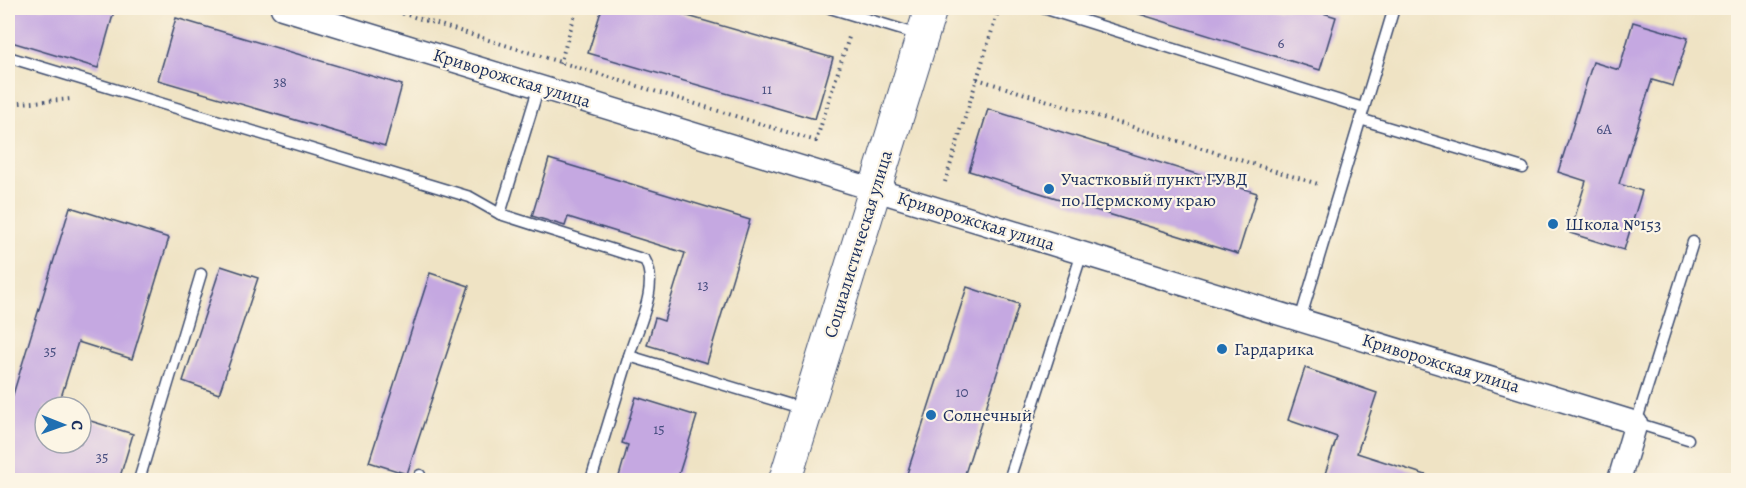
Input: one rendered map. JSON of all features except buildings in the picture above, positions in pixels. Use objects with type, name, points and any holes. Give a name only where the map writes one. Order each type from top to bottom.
[{"type":"street","name":"Криворожская улица","points":[[282,8],[1636,423]]},
{"type":"street","name":"Социалистическая улица","points":[[785,480],[927,22]]},
{"type":"street","points":[[1618,480],[1636,423]]},
{"type":"lane","points":[[830,8],[856,15],[927,22]]},
{"type":"lane","points":[[1043,8],[1523,168]]},
{"type":"lane","points":[[1300,320],[1394,8]]},
{"type":"lane","points":[[8,57],[470,197],[500,214],[645,260],[651,271],[650,286],[591,480]]},
{"type":"lane","points":[[500,214],[545,88]]},
{"type":"lane","points":[[1688,438],[1636,423],[1693,242]]},
{"type":"lane","points":[[1009,480],[1082,253]]},
{"type":"lane","points":[[139,480],[201,274]]},
{"type":"lane","points":[[629,356],[807,410]]},
{"type":"path","points":[[385,8],[816,141],[856,15]]},
{"type":"path","points":[[545,88],[560,62],[577,8]]},
{"type":"path","points":[[945,182],[999,8]]},
{"type":"path","points":[[977,79],[1339,191]]},
{"type":"path","points":[[8,104],[74,98]]},
{"type":"place","name":"Участковый пункт ГУВД по Пермскому краю","points":[[1049,189]]},
{"type":"place","name":"Школа №153","points":[[1553,224]]},
{"type":"place","name":"Гардарика","points":[[1222,349]]},
{"type":"place","name":"Солнечный","points":[[931,415]]}]
